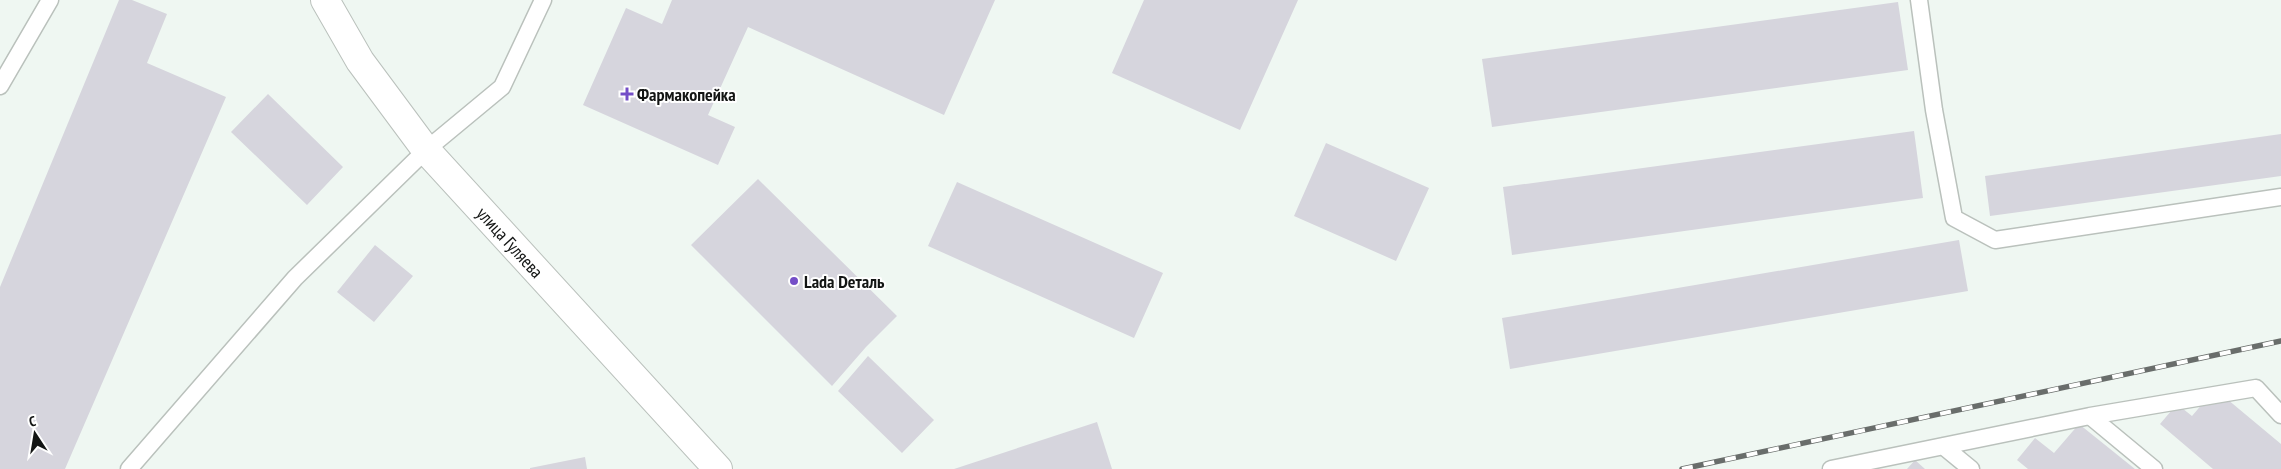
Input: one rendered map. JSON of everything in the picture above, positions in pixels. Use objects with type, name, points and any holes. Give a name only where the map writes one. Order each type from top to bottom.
[{"type":"main road","name":"улица Гуляева","points":[[326,0],[360,61],[426,150],[718,469]]},
{"type":"lane","points":[[0,86],[50,0]]},
{"type":"lane","points":[[129,469],[295,278],[426,150],[502,87],[543,0]]},
{"type":"lane","points":[[1919,0],[1934,110],[1954,218],[1995,240],[2281,197]]},
{"type":"lane","points":[[1831,469],[2090,416],[2256,388],[2281,415]]},
{"type":"lane","points":[[2090,416],[2154,469]]},
{"type":"lane","points":[[1943,446],[1971,469]]},
{"type":"building","points":[[119,0],[132,0],[167,14],[147,63],[226,97],[65,469],[0,469],[0,287]]},
{"type":"building","points":[[672,0],[995,0],[944,115],[748,27],[708,115],[735,127],[718,165],[583,105],[626,8],[662,24]]},
{"type":"building","points":[[1144,0],[1298,0],[1240,130],[1112,73]]},
{"type":"building","points":[[1898,2],[1908,70],[1492,127],[1482,59]]},
{"type":"building","points":[[268,94],[343,167],[307,205],[231,132]]},
{"type":"building","points":[[1914,131],[1923,198],[1512,255],[1503,187]]},
{"type":"building","points":[[2281,134],[2281,176],[1990,216],[1985,176]]},
{"type":"building","points":[[1326,143],[1429,188],[1396,261],[1294,216]]},
{"type":"building","name":"Lada Dеталь","points":[[758,179],[897,316],[866,347],[832,386],[691,245]]},
{"type":"building","points":[[957,182],[1163,273],[1134,338],[928,246]]},
{"type":"building","points":[[1959,240],[1968,291],[1510,369],[1502,318]]},
{"type":"building","points":[[375,245],[413,276],[374,322],[337,292]]},
{"type":"building","points":[[868,356],[934,420],[902,453],[838,391]]},
{"type":"building","points":[[2215,389],[2281,444],[2281,469],[2213,469],[2160,424],[2177,404],[2192,416]]},
{"type":"building","points":[[1097,422],[1112,469],[954,469]]},
{"type":"building","points":[[2079,424],[2135,469],[2028,469],[2017,460],[2035,438],[2054,453]]},
{"type":"building","points":[[585,457],[587,469],[530,469],[530,468]]},
{"type":"building","points":[[1915,460],[1925,469],[1907,469]]},
{"type":"railway","points":[[1682,469],[2281,341]]},
{"type":"place","name":"Фармакопейка","points":[[627,94]]},
{"type":"place","name":"Lada Dеталь","points":[[794,281]]}]
